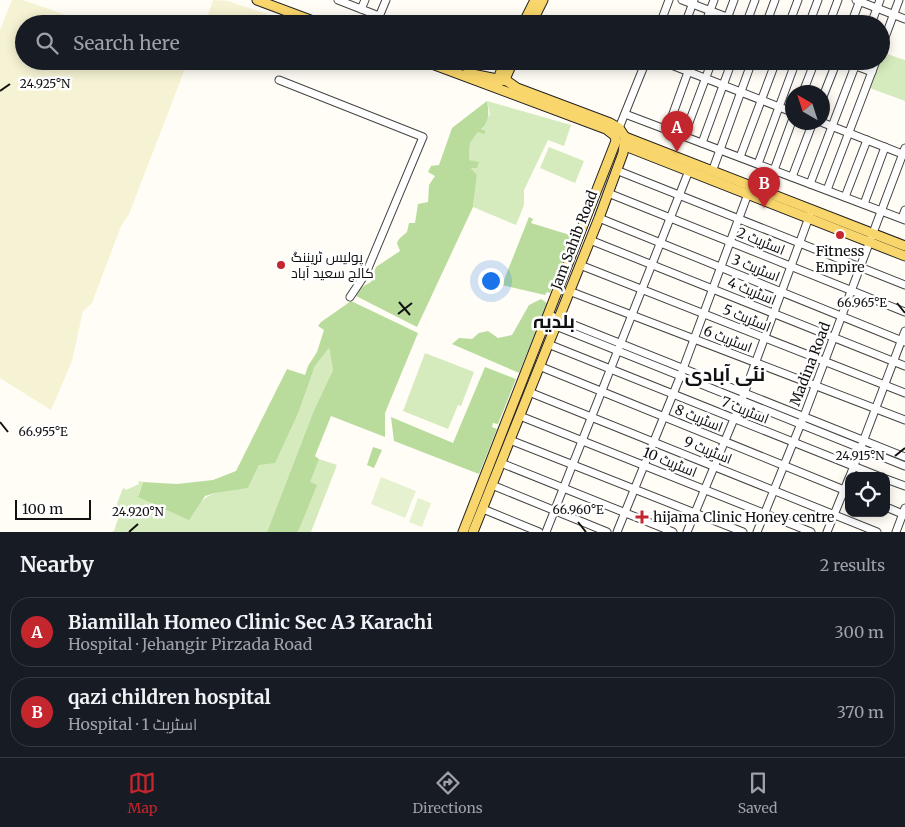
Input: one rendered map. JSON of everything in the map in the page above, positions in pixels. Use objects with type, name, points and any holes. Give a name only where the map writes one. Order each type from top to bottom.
[{"type":"main road","points":[[257,0],[273,3],[300,15]]},
{"type":"main road","points":[[528,15],[535,0]]},
{"type":"main road","points":[[536,15],[543,0]]},
{"type":"main road","points":[[450,70],[502,91]]},
{"type":"main road","points":[[452,70],[502,80],[517,88],[619,128],[625,141],[871,238],[905,256]]},
{"type":"main road","points":[[502,91],[499,86],[504,70]]},
{"type":"main road","points":[[502,80],[510,70]]},
{"type":"main road","name":"Jam Sahib Road","points":[[463,532],[616,141],[615,136],[606,129],[502,91]]},
{"type":"main road","name":"Jam Sahib Road","points":[[473,532],[599,218],[625,141]]},
{"type":"main road","points":[[690,167],[712,172],[749,190],[766,192],[811,214]]},
{"type":"main road","points":[[871,238],[905,246]]},
{"type":"street","points":[[361,9],[365,0]]},
{"type":"street","points":[[379,15],[386,0]]},
{"type":"street","points":[[663,15],[669,0]]},
{"type":"street","points":[[682,0],[693,2],[717,15]]},
{"type":"street","points":[[708,15],[714,0]]},
{"type":"street","points":[[728,15],[734,0]]},
{"type":"street","points":[[748,15],[754,0]]},
{"type":"street","points":[[769,15],[775,0]]},
{"type":"street","points":[[793,15],[798,0]]},
{"type":"street","points":[[813,15],[818,0]]},
{"type":"street","points":[[832,15],[838,0]]},
{"type":"street","points":[[854,15],[859,0],[905,19]]},
{"type":"street","points":[[874,15],[880,0]]},
{"type":"street","points":[[890,25],[900,0]]},
{"type":"street","points":[[341,1],[376,15]]},
{"type":"street","points":[[688,15],[693,2]]},
{"type":"street","points":[[619,128],[642,70]]},
{"type":"street","points":[[684,70],[785,109]]},
{"type":"street","points":[[684,136],[709,70]]},
{"type":"street","points":[[702,143],[729,70]]},
{"type":"street","points":[[712,172],[749,70]]},
{"type":"street","points":[[740,158],[773,70]]},
{"type":"street","points":[[758,164],[793,70]]},
{"type":"street","points":[[806,85],[812,70]]},
{"type":"street","points":[[828,85],[833,70]]},
{"type":"street","points":[[810,184],[853,70]]},
{"type":"street","points":[[827,190],[872,72],[868,70]]},
{"type":"street","points":[[667,130],[688,72]]},
{"type":"street","points":[[278,80],[423,137],[366,273],[350,297]]},
{"type":"street","points":[[625,114],[903,219],[905,210]]},
{"type":"street","points":[[832,127],[885,147],[904,152]]},
{"type":"street","points":[[766,192],[789,130]]},
{"type":"street","points":[[792,177],[810,130]]},
{"type":"street","points":[[844,197],[866,140]]},
{"type":"street","points":[[864,204],[885,147]]},
{"type":"street","name":"Madina Road","points":[[757,532],[804,416],[904,152]]},
{"type":"street","points":[[546,532],[690,167]]},
{"type":"street","points":[[616,170],[905,285]]},
{"type":"street","points":[[617,532],[680,377],[749,190]]},
{"type":"street","name":"اسٹریٹ 2","points":[[608,193],[905,312]]},
{"type":"street","points":[[687,532],[741,402],[811,214]]},
{"type":"street","name":"اسٹریٹ 3","points":[[599,218],[903,341]]},
{"type":"street","name":"اسٹریٹ 4","points":[[590,240],[905,366]]},
{"type":"street","name":"اسٹریٹ 5","points":[[580,265],[905,394]]},
{"type":"street","name":"اسٹریٹ 6","points":[[569,291],[905,420]]},
{"type":"street","points":[[547,319],[621,343],[905,457]]},
{"type":"street","points":[[557,322],[618,351],[680,377],[905,466]]},
{"type":"street","points":[[851,472],[903,341],[905,331]]},
{"type":"street","name":"اسٹریٹ 7","points":[[548,344],[868,472]]},
{"type":"street","name":"اسٹریٹ 8","points":[[539,366],[845,491]]},
{"type":"street","name":"اسٹریٹ 9","points":[[529,392],[877,532]]},
{"type":"street","name":"اسٹریٹ 10","points":[[520,416],[811,532]]},
{"type":"street","points":[[510,440],[743,532]]},
{"type":"street","points":[[501,463],[673,532]]},
{"type":"street","points":[[890,480],[905,486]]},
{"type":"street","points":[[492,485],[607,532]]},
{"type":"street","points":[[827,532],[845,493]]},
{"type":"street","points":[[890,508],[904,512],[896,532]]},
{"type":"street","points":[[482,509],[540,532]]},
{"type":"shaded area","points":[[12,0],[23,0],[66,15],[15,15],[15,70],[185,70],[129,214],[121,226],[92,303],[83,311],[72,361],[51,410],[0,378],[0,30]]},
{"type":"shaded area","points":[[213,0],[228,1],[269,15],[208,15]]},
{"type":"green space","points":[[890,55],[905,60],[905,101],[867,87],[873,70],[890,70]]},
{"type":"green space","points":[[487,101],[571,125],[564,146],[548,140],[524,190],[524,205],[516,225],[473,207],[477,175],[471,168],[478,163],[469,160],[470,143],[478,132],[486,131],[481,129],[490,114]]},
{"type":"green space","points":[[487,101],[488,116],[486,123],[481,129],[486,131],[484,134],[478,132],[470,143],[469,160],[479,162],[477,168],[471,168],[477,175],[473,207],[417,327],[356,296],[362,287],[371,282],[376,267],[400,251],[397,243],[407,232],[409,223],[415,223],[418,204],[428,202],[429,185],[435,176],[428,172],[431,166],[439,165],[452,128]]},
{"type":"green space","points":[[549,147],[584,161],[575,183],[540,168]]},
{"type":"green space","points":[[529,217],[533,219],[531,223],[573,236],[550,293],[547,292],[545,295],[502,285]]},
{"type":"green space","points":[[541,299],[547,303],[519,373],[452,344],[459,338],[472,339],[479,333],[488,331],[498,338],[512,335],[529,305]]},
{"type":"green space","points":[[351,301],[418,333],[385,413],[385,437],[331,416],[315,456],[319,459],[310,482],[317,485],[298,532],[267,532],[314,410],[333,370],[329,348],[315,366],[299,411],[275,463],[259,465],[248,488],[205,496],[189,520],[138,497],[143,482],[177,484],[213,480],[236,471],[287,369],[305,375],[308,366],[317,352],[324,330],[318,326]]},
{"type":"green space","points":[[329,348],[333,370],[314,410],[267,532],[111,532],[114,531],[121,510],[115,509],[123,488],[126,490],[139,484],[138,481],[143,482],[138,496],[201,502],[216,493],[248,488],[259,465],[262,464],[299,411],[315,366]]},
{"type":"green space","points":[[425,353],[474,372],[461,406],[458,405],[448,429],[403,411]]},
{"type":"green space","points":[[485,367],[516,379],[498,424],[493,423],[492,427],[497,429],[479,474],[394,441],[391,417],[453,443]]},
{"type":"green space","points":[[373,447],[382,450],[374,468],[367,465]]},
{"type":"green space","points":[[319,459],[337,465],[311,532],[298,532],[316,485],[309,482]]},
{"type":"green space","points":[[381,477],[416,491],[405,518],[371,504]]},
{"type":"green space","points":[[418,498],[431,503],[422,527],[409,522]]},
{"type":"place","name":"Biamillah Homeo Clinic Sec A3 Karachi","points":[[677,152]]},
{"type":"place","name":"qazi children hospital","points":[[764,208]]},
{"type":"place","name":"Fitness Empire","points":[[840,235]]},
{"type":"place","name":"پولیس ٹریننگ کالج سعید آباد","points":[[281,265]]},
{"type":"place","name":"hijama Clinic Honey centre","points":[[642,517]]},
{"type":"district","name":"بلدیہ","points":[[554,321]]},
{"type":"district","name":"نئی آبادی","points":[[725,374]]}]
